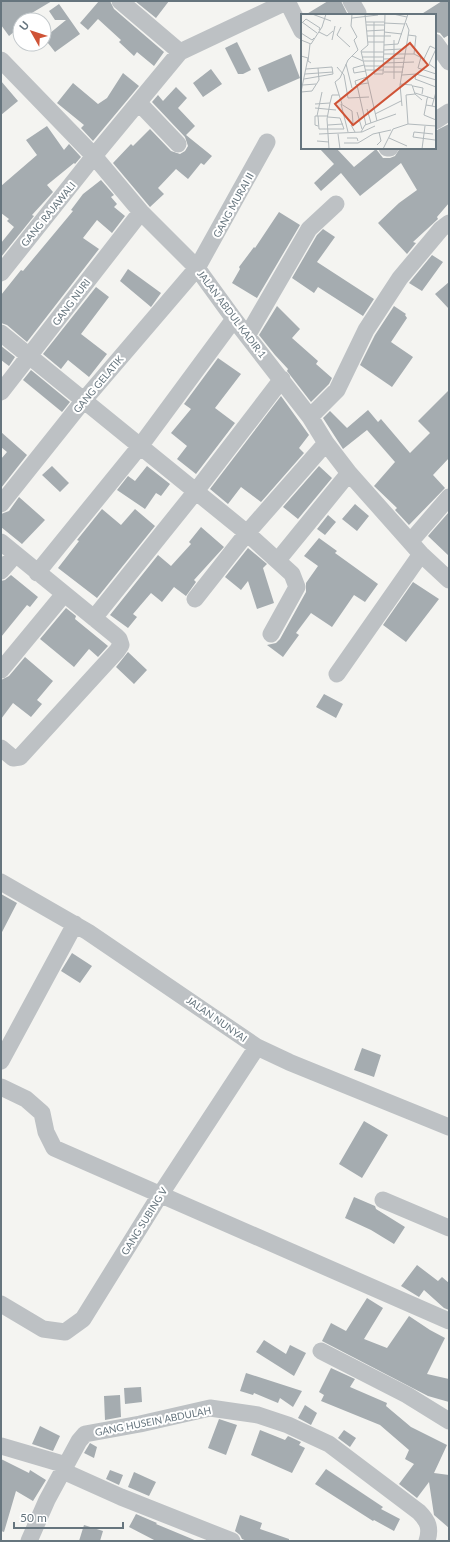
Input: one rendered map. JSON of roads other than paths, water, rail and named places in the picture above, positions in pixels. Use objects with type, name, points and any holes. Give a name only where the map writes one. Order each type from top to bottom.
[{"type":"street","points":[[120,1],[180,52],[288,1],[301,29]]},
{"type":"street","points":[[436,43],[449,62]]},
{"type":"street","name":"GANG RAJAWALI","points":[[1,273],[94,156],[180,52]]},
{"type":"street","name":"JALAN ABDUL KADIR 1","points":[[1,60],[94,156],[141,212],[197,268],[247,336],[282,379],[310,417],[326,443],[349,473],[416,548],[449,580]]},
{"type":"street","points":[[139,103],[178,144]]},
{"type":"street","points":[[436,120],[449,112]]},
{"type":"street","name":"GANG MURAI II","points":[[197,268],[267,142]]},
{"type":"street","points":[[247,336],[309,229],[336,204]]},
{"type":"street","name":"GANG NURI","points":[[1,392],[141,212]]},
{"type":"street","points":[[310,417],[337,390],[366,330],[404,272],[446,230]]},
{"type":"street","name":"GANG GELATIK","points":[[1,504],[84,400],[197,268]]},
{"type":"street","points":[[37,573],[140,445],[234,319]]},
{"type":"street","points":[[1,333],[247,533],[292,574],[297,587],[270,634]]},
{"type":"street","points":[[94,618],[196,491],[282,379]]},
{"type":"street","points":[[196,599],[247,533],[326,443]]},
{"type":"street","points":[[278,560],[349,473]]},
{"type":"street","points":[[337,674],[449,497]]},
{"type":"street","points":[[1,542],[37,573],[120,639],[120,647],[20,757],[13,758],[1,748]]},
{"type":"street","points":[[1,571],[15,555]]},
{"type":"street","points":[[1,670],[64,594]]},
{"type":"street","name":"JALAN NUNYAI","points":[[1,882],[76,924],[257,1046],[289,1062],[449,1126]]},
{"type":"street","points":[[1,1061],[76,924]]},
{"type":"street","name":"GANG SUBING V","points":[[1,1304],[43,1329],[65,1332],[83,1319],[160,1195],[257,1046]]},
{"type":"street","points":[[1,1087],[26,1099],[42,1113],[46,1132],[54,1148],[449,1321]]},
{"type":"street","points":[[383,1200],[449,1228]]},
{"type":"street","points":[[321,1351],[407,1395],[449,1421]]},
{"type":"street","name":"GANG HUSEIN ABDULAH","points":[[29,1541],[47,1500],[79,1441],[85,1434],[140,1424],[210,1408],[258,1415],[288,1425],[329,1444],[416,1510],[427,1521],[429,1531],[427,1541]]},
{"type":"street","points":[[1,1446],[65,1468],[121,1497],[232,1541]]}]
